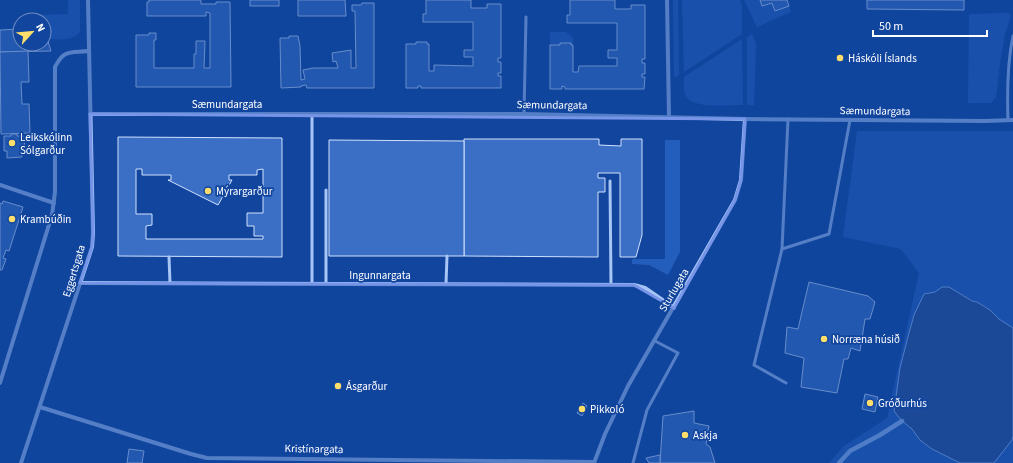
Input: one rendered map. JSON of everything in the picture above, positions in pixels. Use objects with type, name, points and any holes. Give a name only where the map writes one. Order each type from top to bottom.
[{"type":"street","name":"Eggertsgata","points":[[21,463],[92,247],[88,0]]},
{"type":"street","points":[[667,0],[669,116]]},
{"type":"street","points":[[0,383],[2,371],[52,215],[55,192],[55,67],[61,56],[67,53],[88,51]]},
{"type":"street","name":"Sæmundargata","points":[[90,114],[524,114],[669,116],[745,119],[1011,120]]},
{"type":"street","name":"Sturlugata","points":[[594,462],[605,434],[628,386],[735,200],[741,180],[745,119]]},
{"type":"street","points":[[0,185],[54,203]]},
{"type":"street","name":"Ingunnargata","points":[[80,283],[634,285],[645,288],[674,308]]},
{"type":"street","name":"Kristínargata","points":[[40,407],[208,458],[594,462]]},
{"type":"lane","points":[[524,114],[526,17]]},
{"type":"lane","points":[[1011,120],[1007,81],[1009,52],[1013,36]]},
{"type":"lane","points":[[312,114],[312,284]]},
{"type":"lane","points":[[786,383],[754,365],[782,249],[788,119]]},
{"type":"lane","points":[[782,249],[829,234],[850,119]]},
{"type":"lane","points":[[610,181],[611,285]]},
{"type":"lane","points":[[326,190],[326,284]]},
{"type":"lane","points":[[446,284],[447,256]]},
{"type":"lane","points":[[170,257],[170,283]]},
{"type":"lane","points":[[633,463],[647,410],[678,353],[654,341]]},
{"type":"lane","points":[[284,458],[284,463]]},
{"type":"highlighted area","points":[[90,114],[745,119],[741,180],[735,200],[674,308],[634,285],[80,283],[92,247],[93,233]]},
{"type":"shaded area","points":[[68,0],[80,0],[80,32],[68,39],[52,39],[52,15],[68,14]]},
{"type":"shaded area","points":[[673,0],[678,0],[679,75],[674,78]]},
{"type":"shaded area","points":[[682,0],[740,0],[742,5],[742,34],[684,72]]},
{"type":"shaded area","points":[[744,0],[760,0],[762,6],[772,3],[775,11],[789,6],[791,12],[757,27]]},
{"type":"shaded area","points":[[1008,13],[1011,16],[1005,34],[996,97],[991,103],[968,103],[969,14]]},
{"type":"shaded area","points":[[550,32],[567,32],[567,34],[570,34],[570,37],[573,37],[573,45],[570,43],[560,43],[560,45],[550,45]]},
{"type":"shaded area","points":[[752,34],[756,44],[754,105],[747,105],[747,37]]},
{"type":"shaded area","points":[[742,39],[743,105],[703,105],[690,100],[684,92],[684,77]]},
{"type":"shaded area","points":[[857,131],[1013,131],[1013,463],[829,463],[844,446],[887,418],[919,273],[901,249],[843,237]]},
{"type":"shaded area","points":[[665,140],[680,140],[680,252],[668,275],[649,265],[632,264],[632,259],[665,259]]},
{"type":"shaded area","points":[[942,287],[949,287],[972,301],[977,302],[1013,328],[1013,436],[1012,440],[994,463],[960,463],[932,449],[920,440],[912,429],[902,421],[894,411],[900,368],[914,315],[924,294],[935,292]]},
{"type":"building","points":[[149,0],[201,0],[201,4],[230,2],[231,87],[136,87],[136,35],[149,35],[149,33],[156,33],[156,40],[154,40],[154,68],[194,68],[196,41],[205,41],[204,68],[210,68],[210,13],[206,12],[206,16],[147,16],[147,2],[149,2]]},
{"type":"building","points":[[250,0],[279,0],[279,6],[250,6]]},
{"type":"building","points":[[298,0],[345,0],[346,16],[298,16]]},
{"type":"building","points":[[426,0],[471,0],[471,8],[487,8],[487,4],[501,4],[501,58],[498,58],[498,62],[501,62],[501,73],[498,73],[498,76],[501,76],[501,88],[421,88],[421,86],[418,86],[418,88],[406,88],[406,44],[427,42],[427,44],[429,44],[429,71],[434,71],[434,65],[473,66],[473,57],[464,57],[464,50],[473,50],[473,22],[423,22],[423,14],[426,14]]},
{"type":"building","points":[[570,0],[615,0],[615,9],[631,9],[631,5],[645,5],[645,59],[642,59],[642,63],[645,63],[645,74],[642,74],[642,77],[645,77],[644,89],[565,89],[565,87],[562,86],[562,89],[550,89],[550,45],[571,43],[571,45],[573,45],[573,72],[578,72],[579,66],[617,66],[617,58],[608,58],[608,50],[617,50],[617,23],[567,23],[567,15],[570,15]]},
{"type":"building","points":[[760,0],[787,0],[789,6],[775,11],[772,3],[762,6]]},
{"type":"building","points":[[867,0],[964,0],[964,10],[867,9]]},
{"type":"building","points":[[362,3],[374,3],[374,88],[307,88],[306,85],[301,87],[281,88],[280,38],[298,36],[300,46],[301,80],[305,79],[303,70],[313,68],[338,68],[336,61],[333,62],[332,53],[351,50],[351,68],[356,68],[355,11],[352,11],[352,5],[361,5]]},
{"type":"building","points":[[12,29],[12,52],[0,52],[0,30]]},
{"type":"building","points":[[0,52],[28,52],[29,82],[21,82],[22,104],[29,104],[30,133],[1,134]]},
{"type":"building","name":"Leikskólinn Sólgarður","points":[[11,134],[24,136],[25,150],[22,150],[22,157],[7,158],[7,151],[4,151],[4,136],[11,136]]},
{"type":"building","name":"Mýrargarður","points":[[118,137],[282,138],[282,257],[118,256]],"holes":[[[136,169],[142,169],[142,175],[171,175],[171,180],[168,180],[218,205],[232,180],[229,180],[229,175],[257,175],[257,170],[263,169],[263,213],[247,213],[247,226],[254,226],[254,236],[263,236],[263,239],[146,239],[146,226],[152,225],[152,214],[136,214]]]},
{"type":"building","points":[[464,139],[599,139],[599,145],[621,146],[621,139],[642,139],[642,235],[636,257],[620,257],[620,173],[598,173],[598,178],[605,178],[605,192],[598,192],[598,257],[464,256]]},
{"type":"building","points":[[329,140],[464,141],[464,256],[329,256]]},
{"type":"building","points":[[3,201],[23,207],[9,251],[6,250],[3,258],[6,259],[2,270],[0,270],[0,203],[2,204]]},
{"type":"building","name":"Norræna húsið","points":[[809,282],[868,296],[875,302],[870,319],[865,319],[860,351],[851,348],[848,359],[844,359],[837,393],[801,387],[804,358],[785,353],[787,327],[798,329]]},
{"type":"building","name":"Gróðurhús","points":[[865,394],[878,397],[875,412],[862,409]]},
{"type":"building","name":"Pikkoló","points":[[583,403],[587,406],[582,416],[577,413]]},
{"type":"building","name":"Askja","points":[[694,411],[694,423],[709,426],[706,444],[710,447],[715,463],[660,463],[663,416]]},
{"type":"building","points":[[129,449],[144,451],[142,463],[127,463]]},
{"type":"building","points":[[660,455],[660,463],[649,463],[646,458]]},
{"type":"waterway","points":[[839,463],[850,451],[902,421]]},
{"type":"place","name":"Háskóli Íslands","points":[[840,58]]},
{"type":"place","name":"Leikskólinn Sólgarður","points":[[12,143]]},
{"type":"place","name":"Mýrargarður","points":[[208,191]]},
{"type":"place","name":"Krambúðin","points":[[12,219]]},
{"type":"place","name":"Norræna húsið","points":[[824,339]]},
{"type":"place","name":"Ásgarður","points":[[338,386]]},
{"type":"place","name":"Gróðurhús","points":[[870,403]]},
{"type":"place","name":"Pikkoló","points":[[582,409]]},
{"type":"place","name":"Askja","points":[[685,435]]}]
